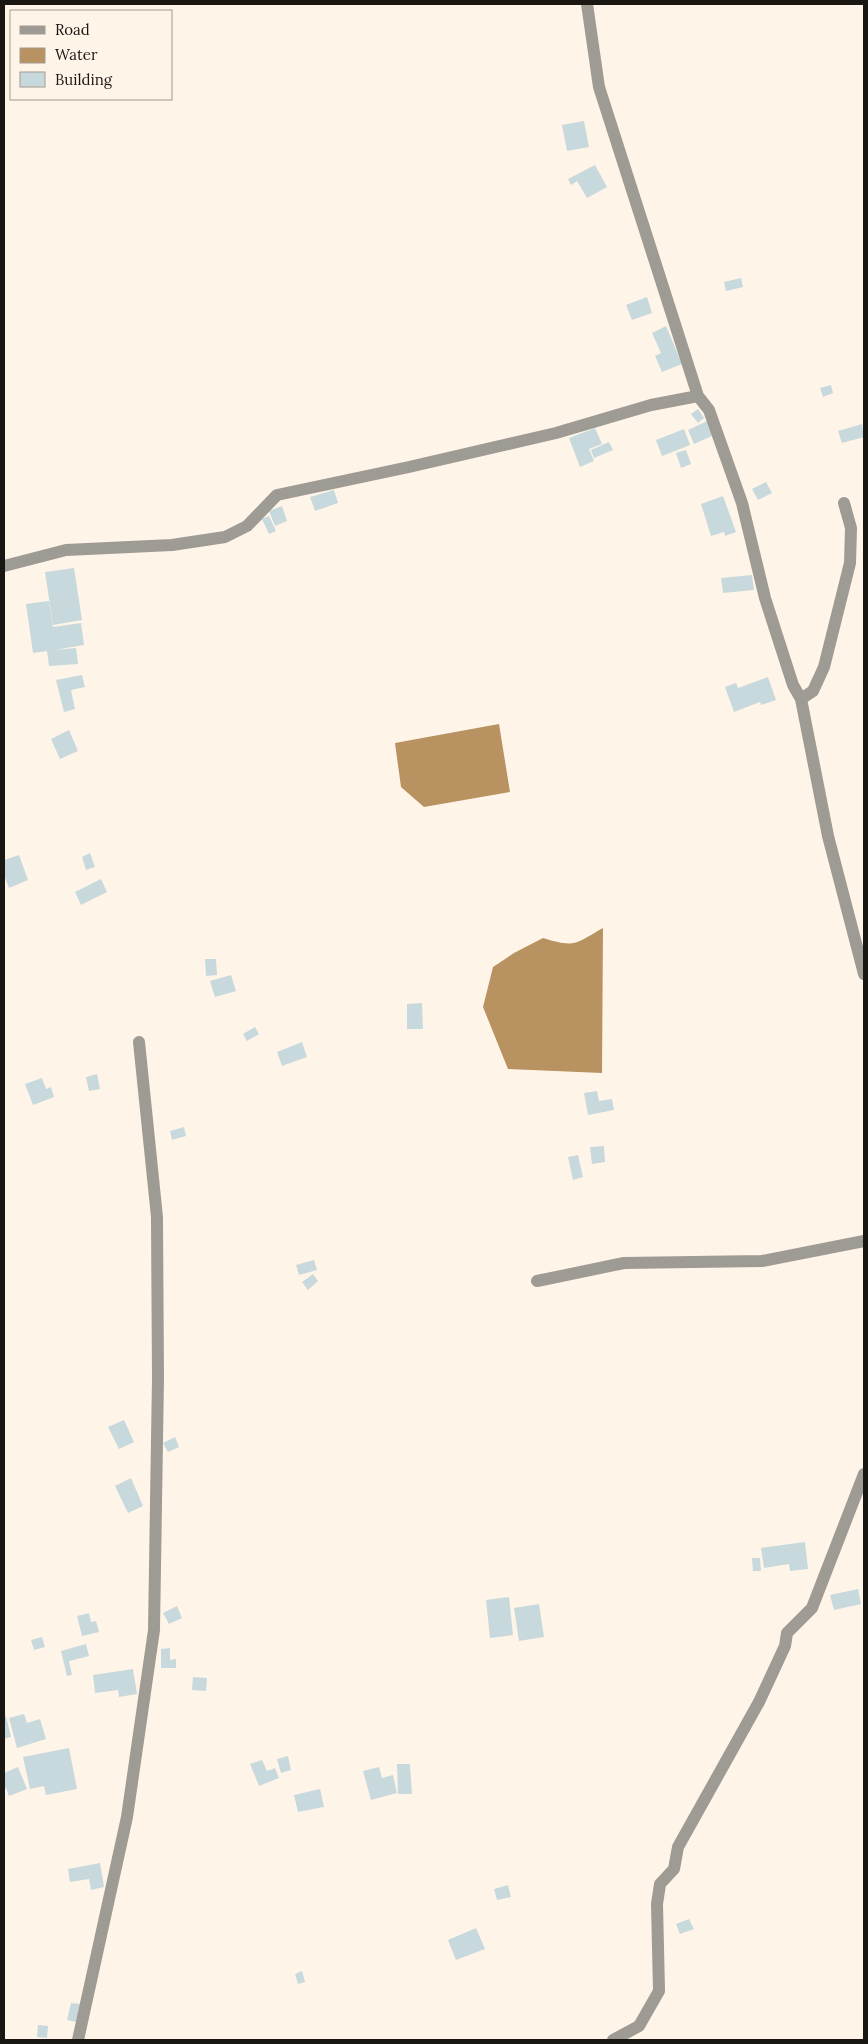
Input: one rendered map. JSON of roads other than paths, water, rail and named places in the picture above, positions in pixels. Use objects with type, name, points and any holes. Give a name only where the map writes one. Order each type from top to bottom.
[{"type":"street","points":[[587,4],[599,87],[698,396],[709,410],[742,503],[765,598],[793,685],[802,699],[828,836],[864,974]]},
{"type":"street","points":[[4,566],[66,550],[172,544],[225,537],[247,526],[277,495],[556,433],[651,405],[698,396]]},
{"type":"street","points":[[802,699],[813,691],[824,667],[850,563],[851,528],[844,503]]},
{"type":"street","points":[[78,2040],[127,1817],[154,1630],[158,1378],[158,1217],[139,1042]]},
{"type":"street","points":[[537,1281],[624,1263],[762,1261],[864,1241]]},
{"type":"street","points":[[613,2040],[639,2026],[659,1991],[657,1904],[660,1884],[674,1869],[678,1847],[759,1702],[785,1646],[787,1634],[812,1608],[864,1474]]},
{"type":"water","points":[[499,724],[510,792],[424,807],[401,787],[395,743]]},
{"type":"water","points":[[603,928],[602,1073],[508,1069],[483,1007],[493,967],[514,953],[543,938],[562,943],[574,943]]}]
